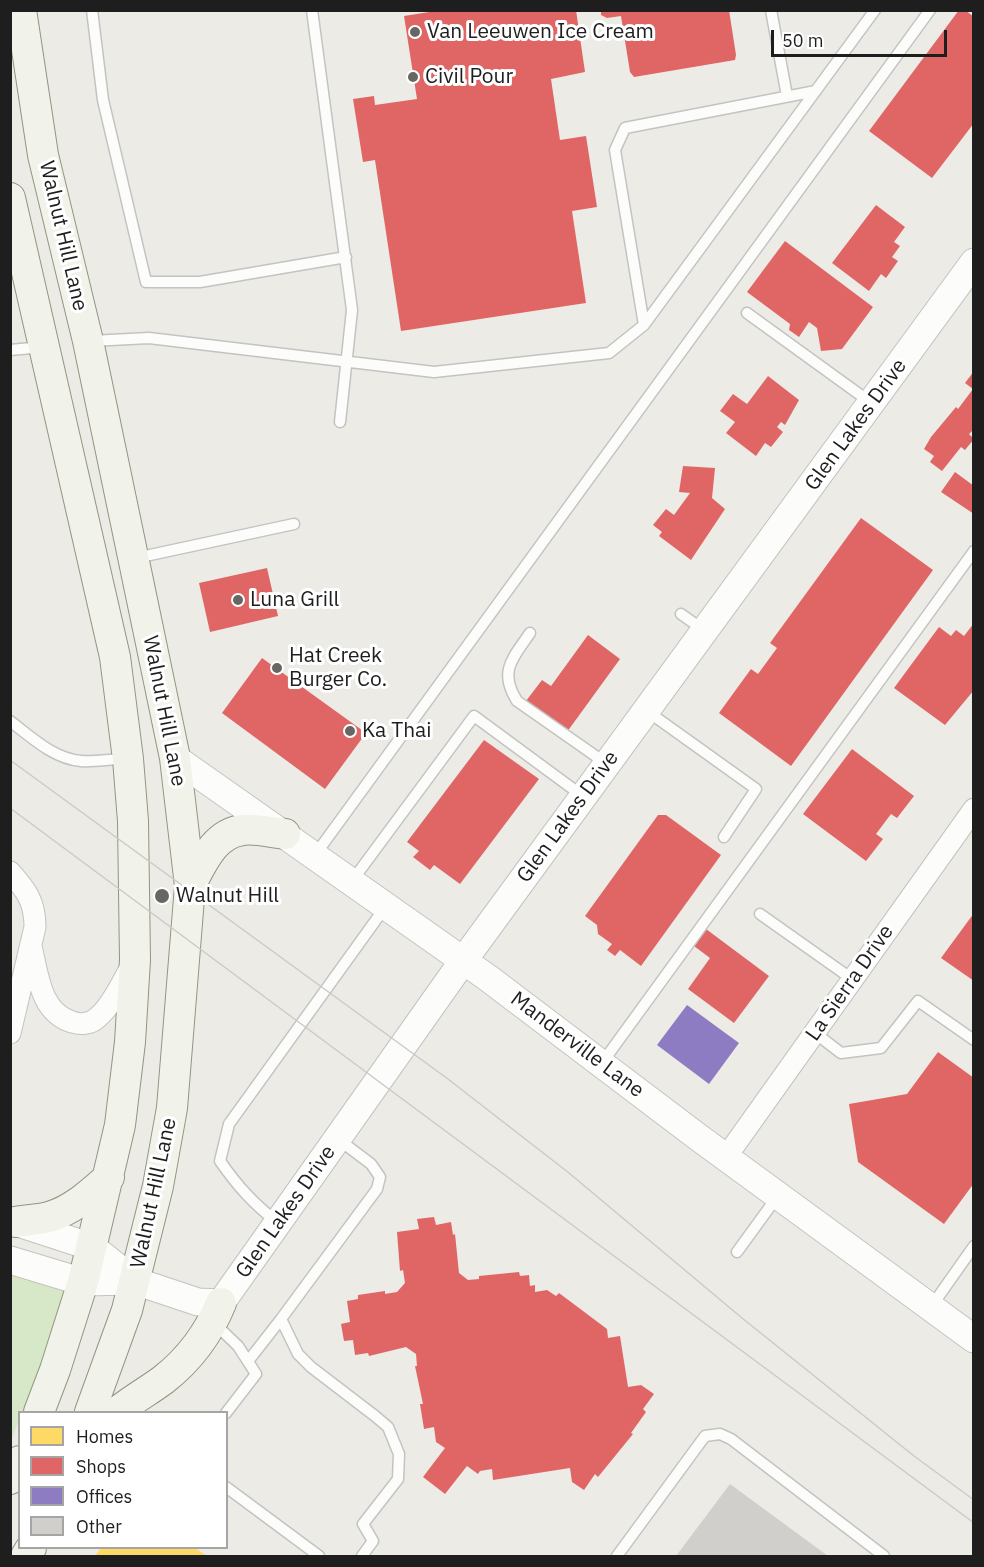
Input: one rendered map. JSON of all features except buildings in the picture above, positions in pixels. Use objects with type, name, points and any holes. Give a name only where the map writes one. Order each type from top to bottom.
[{"type":"main road","name":"Walnut Hill Lane","points":[[21,10],[43,155],[88,341],[175,758],[190,886],[172,1108],[158,1186],[135,1281],[91,1411]]},
{"type":"main road","name":"Walnut Hill Lane","points":[[10,198],[24,271],[45,347],[115,657],[133,821],[135,960],[130,1042],[120,1125],[83,1282],[40,1411]]},
{"type":"main road","points":[[45,347],[88,341]]},
{"type":"main road","points":[[115,657],[148,716],[155,740],[175,758]]},
{"type":"main road","points":[[190,886],[211,849],[221,839],[243,830],[285,834]]},
{"type":"main road","points":[[12,1220],[49,1217],[70,1208],[88,1196],[109,1176]]},
{"type":"main road","points":[[120,1411],[162,1381],[186,1360],[217,1313]]},
{"type":"main road","points":[[10,1479],[18,1465]]},
{"type":"street","name":"Glen Lakes Drive","points":[[217,1313],[463,961],[974,262]]},
{"type":"street","name":"Manderville Lane","points":[[175,758],[463,961],[974,1339]]},
{"type":"street","name":"La Sierra Drive","points":[[726,1157],[974,809]]},
{"type":"street","points":[[10,872],[26,890],[35,910],[35,927],[10,1033]]},
{"type":"street","points":[[31,946],[48,1006],[58,1017],[75,1023],[88,1024],[98,1017],[135,960]]},
{"type":"street","points":[[12,1220],[92,1246],[135,1281]]},
{"type":"street","points":[[10,1260],[83,1282],[135,1281],[198,1302],[217,1313]]},
{"type":"lane","points":[[92,10],[103,99],[146,282],[200,282],[346,257]]},
{"type":"lane","points":[[312,10],[352,310],[340,422]]},
{"type":"lane","points":[[771,10],[787,96]]},
{"type":"lane","points":[[88,341],[149,338],[434,372],[609,353],[644,325],[874,10]]},
{"type":"lane","points":[[315,855],[930,10]]},
{"type":"lane","points":[[644,325],[615,150],[625,128],[816,91]]},
{"type":"lane","points":[[747,313],[872,403]]},
{"type":"lane","points":[[10,350],[45,347]]},
{"type":"lane","points":[[133,558],[294,524]]},
{"type":"lane","points":[[602,1063],[974,551]]},
{"type":"lane","points":[[681,614],[705,631]]},
{"type":"lane","points":[[531,633],[510,662],[508,675],[511,691],[517,701],[608,764]]},
{"type":"lane","points":[[646,711],[756,789],[724,837]]},
{"type":"lane","points":[[352,881],[474,716],[584,797]]},
{"type":"lane","points":[[10,721],[44,747],[62,756],[80,761],[128,759]]},
{"type":"lane","points":[[278,1223],[255,1205],[238,1187],[220,1161],[229,1124],[386,906]]},
{"type":"lane","points":[[760,914],[852,979]]},
{"type":"lane","points":[[814,1033],[841,1053],[881,1048],[918,1001],[974,1040]]},
{"type":"lane","points":[[249,1360],[377,1190],[380,1177],[371,1164],[338,1138]]},
{"type":"lane","points":[[737,1252],[778,1195]]},
{"type":"lane","points":[[931,1307],[974,1246]]},
{"type":"lane","points":[[217,1313],[227,1334],[249,1360],[256,1374],[228,1411]]},
{"type":"lane","points":[[281,1319],[298,1354],[311,1367],[387,1427],[399,1454],[398,1479],[363,1524],[373,1541],[362,1557]]},
{"type":"lane","points":[[617,1557],[705,1436],[720,1434],[731,1439],[884,1557]]},
{"type":"lane","points":[[228,1489],[319,1557]]},
{"type":"green space","points":[[11,1274],[70,1288],[23,1411],[18,1411],[18,1423],[11,1441]]},
{"type":"tram line","points":[[10,760],[448,1079],[569,1173],[742,1318],[914,1456],[974,1500]]},
{"type":"tram line","points":[[10,808],[974,1523]]},
{"type":"place","name":"Van Leeuwen Ice Cream","points":[[415,32]]},
{"type":"place","name":"Civil Pour","points":[[413,77]]},
{"type":"place","name":"Luna Grill","points":[[238,600]]},
{"type":"place","name":"Hat Creek Burger Co.","points":[[277,668]]},
{"type":"place","name":"Ka Thai","points":[[350,731]]},
{"type":"place","name":"Walnut Hill","points":[[162,896]]}]
